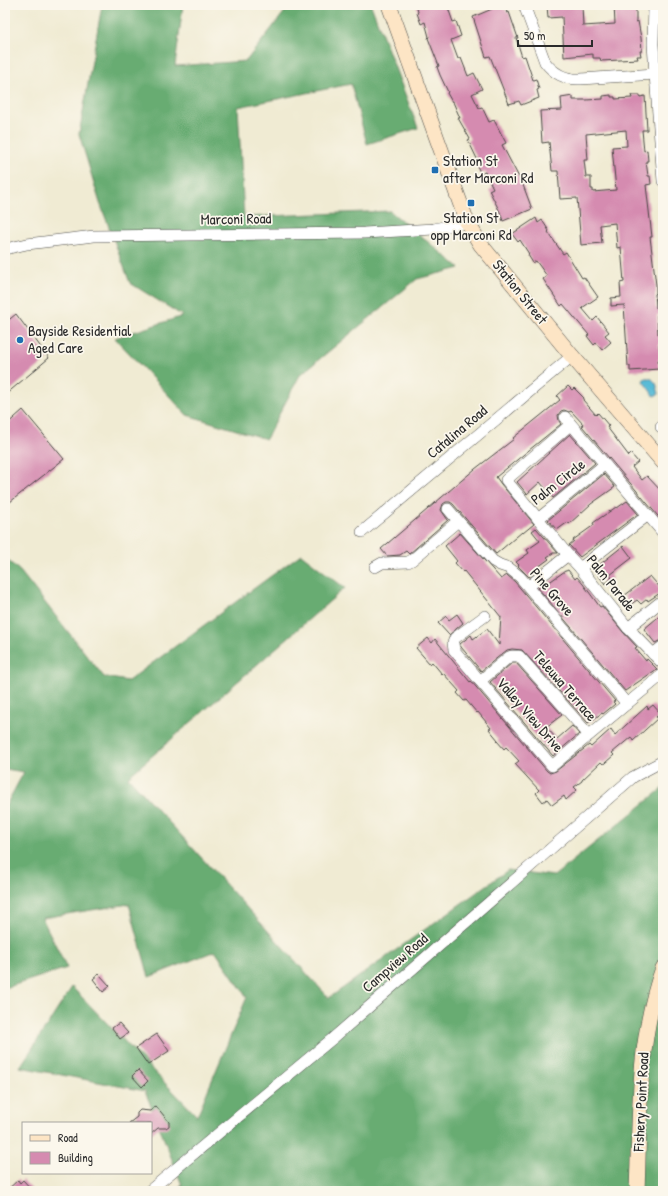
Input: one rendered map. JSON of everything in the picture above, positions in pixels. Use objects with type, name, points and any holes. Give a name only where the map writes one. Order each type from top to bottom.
[{"type":"street","name":"Station Street","points":[[389,5],[467,222],[481,245],[572,356],[663,462]]},
{"type":"street","points":[[524,5],[545,62],[550,68],[564,78],[572,80],[654,74]]},
{"type":"street","points":[[654,5],[654,74],[663,181]]},
{"type":"street","name":"Marconi Road","points":[[5,249],[27,244],[94,236],[385,232],[434,229],[467,222]]},
{"type":"street","name":"Catalina Road","points":[[362,532],[572,356]]},
{"type":"street","name":"Palm Circle","points":[[568,421],[604,465],[538,519],[506,480],[568,421]]},
{"type":"street","points":[[604,465],[663,533]]},
{"type":"street","name":"Pine Grove","points":[[448,509],[493,561],[510,568],[529,586],[626,704]]},
{"type":"street","points":[[580,568],[648,515]]},
{"type":"street","name":"Palm Parade","points":[[538,519],[628,628],[663,664]]},
{"type":"street","points":[[375,567],[382,563],[408,562],[412,560],[458,521]]},
{"type":"street","points":[[529,586],[568,555]]},
{"type":"street","points":[[628,628],[663,600]]},
{"type":"street","name":"Valley View Drive","points":[[485,616],[455,638],[453,643],[454,650],[552,766],[663,674]]},
{"type":"street","points":[[654,654],[663,646]]},
{"type":"street","name":"Teleuwa Terrace","points":[[480,681],[509,658],[515,655],[519,656],[589,736]]},
{"type":"street","name":"Campview Road","points":[[149,1191],[332,1039],[633,777],[663,762]]},
{"type":"street","name":"Fishery Point Road","points":[[637,1191],[644,1050],[648,1020],[656,986],[663,968]]},
{"type":"green space","points":[[102,5],[183,5],[175,66],[246,61],[290,5],[371,5],[418,128],[367,144],[351,84],[238,107],[244,217],[390,211],[460,268],[417,279],[300,375],[266,439],[187,415],[115,338],[183,316],[130,283],[100,203],[79,134]]},
{"type":"green space","points":[[301,554],[345,588],[128,777],[329,998],[508,870],[554,876],[663,788],[663,1191],[176,1191],[182,1185],[145,1091],[20,1067],[72,987],[197,1116],[247,997],[215,951],[149,977],[129,904],[42,918],[67,968],[5,988],[5,807],[24,772],[5,769],[5,558],[20,571],[104,677],[128,681]]},
{"type":"water","points":[[645,378],[651,378],[656,383],[659,394],[654,396],[643,381]]},
{"type":"building","points":[[416,5],[447,5],[453,22],[456,21],[461,36],[451,40],[458,59],[461,58],[468,76],[474,73],[482,89],[472,94],[479,108],[482,107],[489,122],[494,120],[506,143],[502,145],[523,185],[532,209],[503,221],[489,190],[493,188],[485,172],[481,174],[476,164],[479,163],[468,140],[470,139],[458,118],[460,118],[453,102],[447,93],[448,92],[437,67],[439,66],[428,38],[425,22],[421,24]]},
{"type":"building","points":[[491,5],[503,5],[504,10],[506,9],[507,13],[509,12],[518,38],[516,38],[522,57],[525,56],[533,80],[536,79],[539,89],[537,90],[539,98],[521,105],[519,101],[509,104],[490,56],[486,57],[473,17],[492,9]]},
{"type":"building","points":[[547,5],[582,5],[583,26],[615,24],[614,5],[636,5],[636,22],[638,21],[641,38],[641,56],[637,56],[638,59],[601,61],[600,58],[593,58],[593,54],[564,57],[562,17],[548,18]]},
{"type":"building","points":[[611,95],[611,97],[615,97],[615,99],[632,98],[631,95],[640,95],[640,97],[645,96],[647,130],[642,130],[644,151],[647,150],[648,161],[646,161],[648,176],[650,176],[651,184],[646,185],[652,237],[650,237],[656,285],[656,308],[663,310],[663,315],[657,315],[658,334],[661,334],[662,341],[660,341],[659,345],[659,369],[630,371],[630,366],[628,366],[624,305],[611,306],[611,298],[621,297],[620,283],[624,282],[621,247],[617,248],[615,223],[600,225],[602,243],[581,245],[577,198],[560,199],[558,171],[552,171],[549,142],[542,143],[540,111],[562,110],[561,98],[573,96],[573,100],[586,100],[603,99],[603,96]],"holes":[[[626,130],[627,146],[612,147],[616,190],[593,192],[593,189],[591,189],[591,177],[586,177],[584,160],[588,160],[586,134]]]},
{"type":"building","points":[[536,218],[538,223],[542,220],[549,231],[548,232],[563,254],[566,252],[582,278],[584,277],[598,297],[582,308],[593,321],[597,317],[609,332],[605,335],[611,342],[602,350],[596,343],[594,345],[587,336],[589,335],[563,304],[561,306],[543,279],[547,276],[536,261],[533,263],[520,240],[518,242],[512,234]]},
{"type":"building","name":"Bayside Residential Aged Care","points":[[16,314],[49,358],[5,395],[5,323]]},
{"type":"building","points":[[568,386],[572,390],[574,388],[584,398],[583,400],[596,415],[598,413],[609,426],[607,427],[629,456],[631,454],[638,462],[632,467],[642,480],[647,476],[663,493],[663,522],[582,426],[584,425],[571,411],[569,412],[564,410],[558,415],[561,424],[496,477],[534,524],[496,554],[453,504],[446,502],[443,504],[441,510],[448,520],[409,554],[406,551],[400,555],[387,556],[381,549],[475,469],[514,439],[513,438],[560,400],[557,396]]},
{"type":"building","points":[[23,410],[64,459],[5,506],[5,426]]},
{"type":"building","points":[[570,434],[595,463],[553,498],[540,482],[527,494],[517,482]]},
{"type":"building","points":[[604,474],[615,487],[591,504],[569,524],[568,522],[557,530],[548,520]]},
{"type":"building","points":[[627,501],[638,514],[580,557],[569,545],[574,541],[573,540],[594,525],[593,523]]},
{"type":"building","points":[[536,528],[558,553],[553,553],[547,557],[549,559],[538,567],[539,569],[529,577],[516,562],[529,553],[527,550],[540,541],[532,531]]},
{"type":"building","points":[[460,533],[501,579],[507,575],[515,582],[615,701],[613,702],[615,704],[603,714],[602,713],[588,723],[522,650],[507,650],[481,671],[460,644],[471,635],[473,639],[487,629],[499,645],[501,617],[464,571],[463,572],[455,563],[457,561],[445,546]]},
{"type":"building","points":[[623,546],[632,558],[610,575],[612,578],[605,584],[594,569]]},
{"type":"building","points":[[568,570],[575,579],[577,577],[600,607],[602,606],[637,647],[635,648],[646,661],[647,659],[657,669],[625,691],[538,588],[547,581],[548,583]]},
{"type":"building","points":[[650,576],[663,591],[648,601],[647,599],[641,604],[637,600],[630,605],[624,596]]},
{"type":"building","points":[[663,613],[663,639],[655,643],[644,629]]},
{"type":"building","points":[[457,614],[463,623],[449,635],[438,623],[446,616],[449,620]]},
{"type":"building","points":[[428,638],[432,643],[435,639],[470,682],[471,681],[550,773],[556,771],[589,745],[591,747],[611,729],[615,735],[647,706],[648,709],[653,705],[660,713],[656,717],[658,718],[633,741],[631,737],[612,753],[614,755],[605,763],[603,764],[601,762],[574,787],[577,790],[566,800],[564,796],[552,805],[547,799],[543,802],[536,793],[539,790],[515,764],[519,761],[506,747],[504,749],[497,741],[498,740],[489,729],[491,728],[478,712],[477,713],[466,700],[464,701],[457,693],[459,691],[443,673],[442,674],[432,662],[430,664],[416,648]]},
{"type":"building","points":[[512,663],[516,663],[562,715],[546,727],[557,739],[572,726],[579,734],[553,756],[490,682]]},
{"type":"building","points":[[99,974],[110,986],[103,992],[93,979]]},
{"type":"building","points":[[119,1023],[128,1033],[120,1039],[112,1028]]},
{"type":"building","points":[[157,1034],[169,1051],[148,1065],[136,1048]]},
{"type":"building","points":[[138,1070],[148,1081],[142,1087],[132,1076]]},
{"type":"building","points":[[156,1106],[169,1122],[169,1126],[166,1128],[158,1128],[152,1133],[152,1122],[130,1122],[137,1117],[137,1113],[140,1110],[150,1111]]},
{"type":"building","points":[[18,1180],[20,1183],[23,1180],[33,1191],[6,1191]]},
{"type":"place","name":"Station St after Marconi Rd","points":[[435,170]]},
{"type":"place","name":"Station St opp Marconi Rd","points":[[471,203]]},
{"type":"place","name":"Bayside Residential Aged Care","points":[[20,340]]}]
